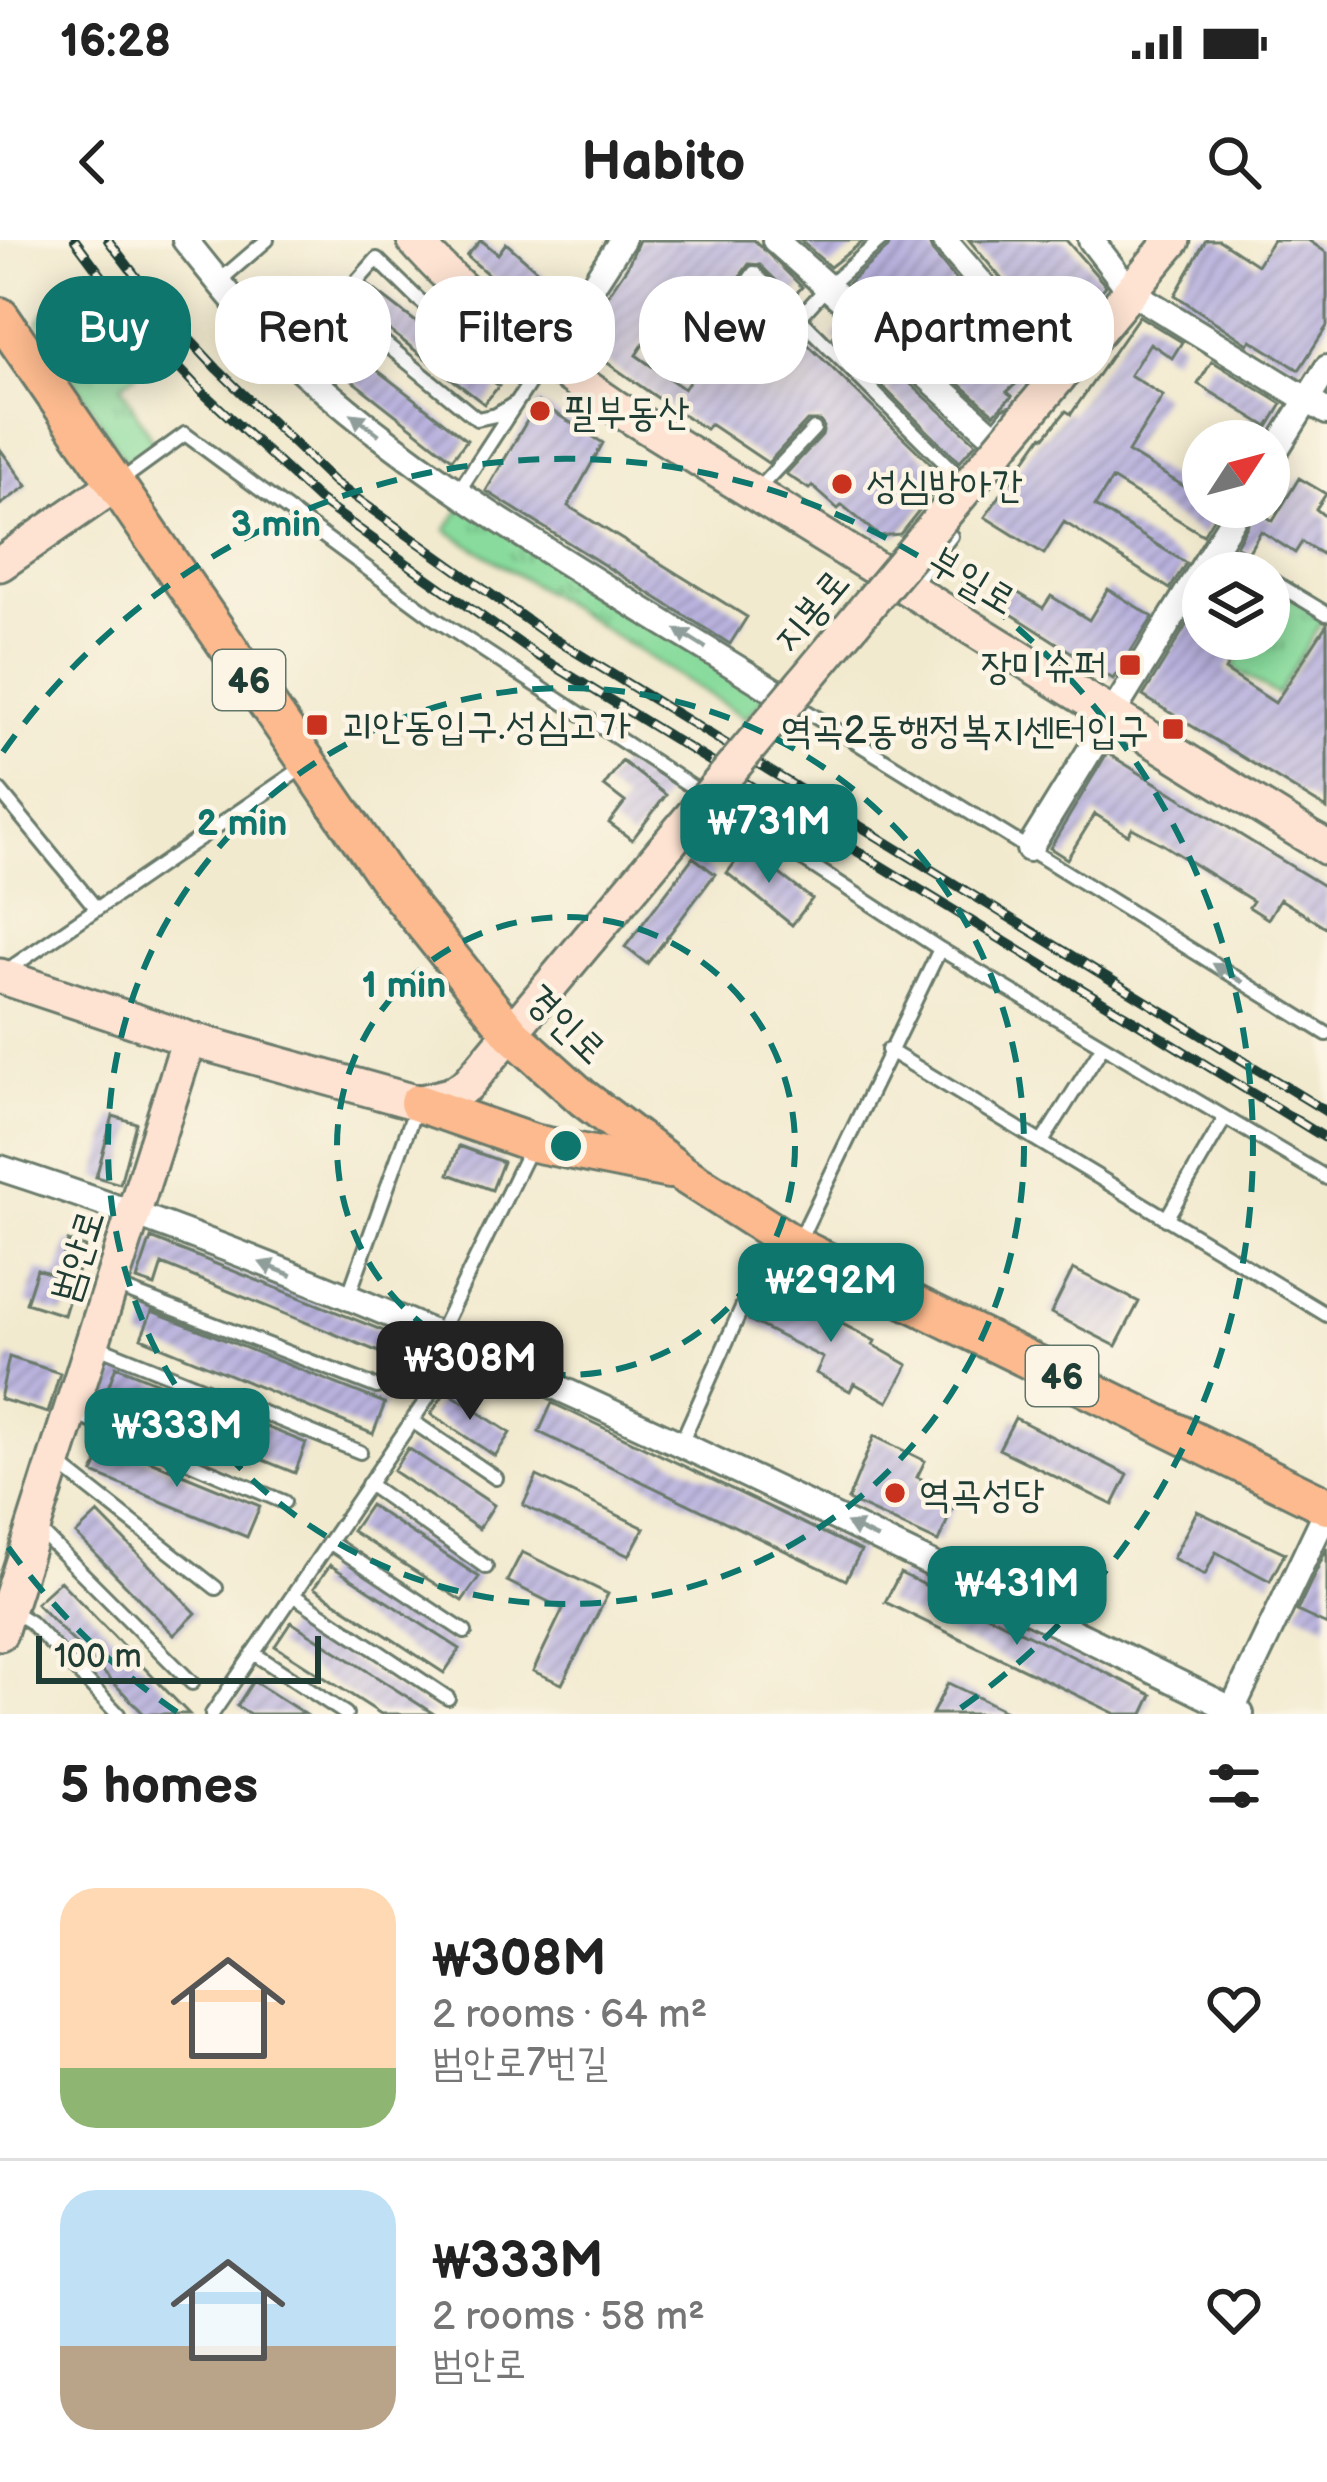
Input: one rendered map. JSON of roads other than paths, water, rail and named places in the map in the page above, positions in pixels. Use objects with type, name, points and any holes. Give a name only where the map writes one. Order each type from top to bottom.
[{"type":"main road","name":"경인로","points":[[0,316],[389,880],[512,1034],[583,1098],[683,1174],[786,1240],[1327,1508]]},
{"type":"main road","points":[[418,1103],[532,1143],[683,1174]]},
{"type":"street","points":[[185,240],[215,278]]},
{"type":"street","name":"부일로","points":[[414,240],[445,276]]},
{"type":"street","points":[[599,276],[622,240]]},
{"type":"street","points":[[775,240],[832,290]]},
{"type":"street","points":[[944,240],[974,276]]},
{"type":"street","points":[[1090,240],[1130,290],[1317,406]]},
{"type":"street","name":"지봉로","points":[[1114,309],[1173,240]]},
{"type":"street","points":[[1290,437],[1317,406],[1327,368]]},
{"type":"street","points":[[318,384],[458,493],[790,701]]},
{"type":"street","name":"부일로","points":[[558,384],[754,493],[1327,848]]},
{"type":"street","points":[[934,384],[996,438],[1046,384]]},
{"type":"street","name":"지봉로","points":[[418,1103],[450,1096],[467,1085],[512,1034],[894,580],[1048,384]]},
{"type":"street","points":[[0,564],[116,484]]},
{"type":"street","points":[[1028,849],[1227,528]]},
{"type":"street","points":[[0,976],[188,1039],[418,1103]]},
{"type":"street","name":"범안로","points":[[3,1614],[188,1039]]},
{"type":"street","points":[[0,1168],[134,1211],[463,1346],[681,1443],[1234,1712],[1289,1610],[1327,1508]]},
{"type":"lane","points":[[225,276],[267,240]]},
{"type":"lane","points":[[808,309],[880,240]]},
{"type":"lane","points":[[415,296],[377,259],[337,304],[415,368]]},
{"type":"lane","name":"부일로","points":[[808,326],[962,480]]},
{"type":"lane","points":[[434,384],[477,419],[517,403]]},
{"type":"lane","points":[[458,493],[529,384]]},
{"type":"lane","points":[[754,493],[814,429]]},
{"type":"lane","points":[[116,484],[185,434],[437,620],[940,949],[1327,1178]]},
{"type":"lane","points":[[894,580],[996,438]]},
{"type":"lane","points":[[894,580],[951,536]]},
{"type":"lane","points":[[1216,546],[1226,552]]},
{"type":"lane","points":[[1290,592],[1327,614]]},
{"type":"lane","points":[[790,701],[1327,1034]]},
{"type":"lane","points":[[0,976],[306,765]]},
{"type":"lane","points":[[0,791],[96,908]]},
{"type":"lane","points":[[681,1443],[940,949]]},
{"type":"lane","points":[[1042,1142],[1102,1047]]},
{"type":"lane","points":[[888,1050],[1327,1315]]},
{"type":"lane","points":[[347,1298],[418,1103]]},
{"type":"lane","points":[[1166,1220],[1225,1118]]},
{"type":"lane","points":[[438,1335],[532,1143]]},
{"type":"lane","points":[[110,1285],[377,1387]]},
{"type":"lane","points":[[92,1343],[361,1452]]},
{"type":"lane","points":[[212,1714],[463,1346]]},
{"type":"lane","points":[[70,1412],[284,1502]]},
{"type":"lane","points":[[412,1421],[496,1478]]},
{"type":"lane","points":[[55,1461],[216,1588]]},
{"type":"lane","points":[[368,1484],[486,1568]]},
{"type":"lane","points":[[34,1526],[192,1683]]},
{"type":"lane","points":[[329,1542],[465,1632]]},
{"type":"lane","points":[[293,1595],[448,1698]]},
{"type":"lane","points":[[3,1614],[30,1622],[118,1714]]},
{"type":"lane","points":[[253,1653],[346,1714]]},
{"type":"railway","points":[[75,240],[139,326],[198,388],[319,500],[392,553],[535,654],[1327,1139]]},
{"type":"railway","points":[[108,240],[161,309],[217,369],[334,482],[405,533],[548,635],[1327,1112]]},
{"type":"place","name":"필부동산","points":[[540,411]]},
{"type":"place","name":"성심방아간","points":[[842,484]]},
{"type":"place","name":"장미슈퍼","points":[[1130,665]]},
{"type":"place","name":"괴안동입구.성심고가","points":[[317,725]]},
{"type":"place","name":"역곡2동행정복지센터입구","points":[[1173,729]]},
{"type":"place","name":"역곡성당","points":[[895,1493]]}]
